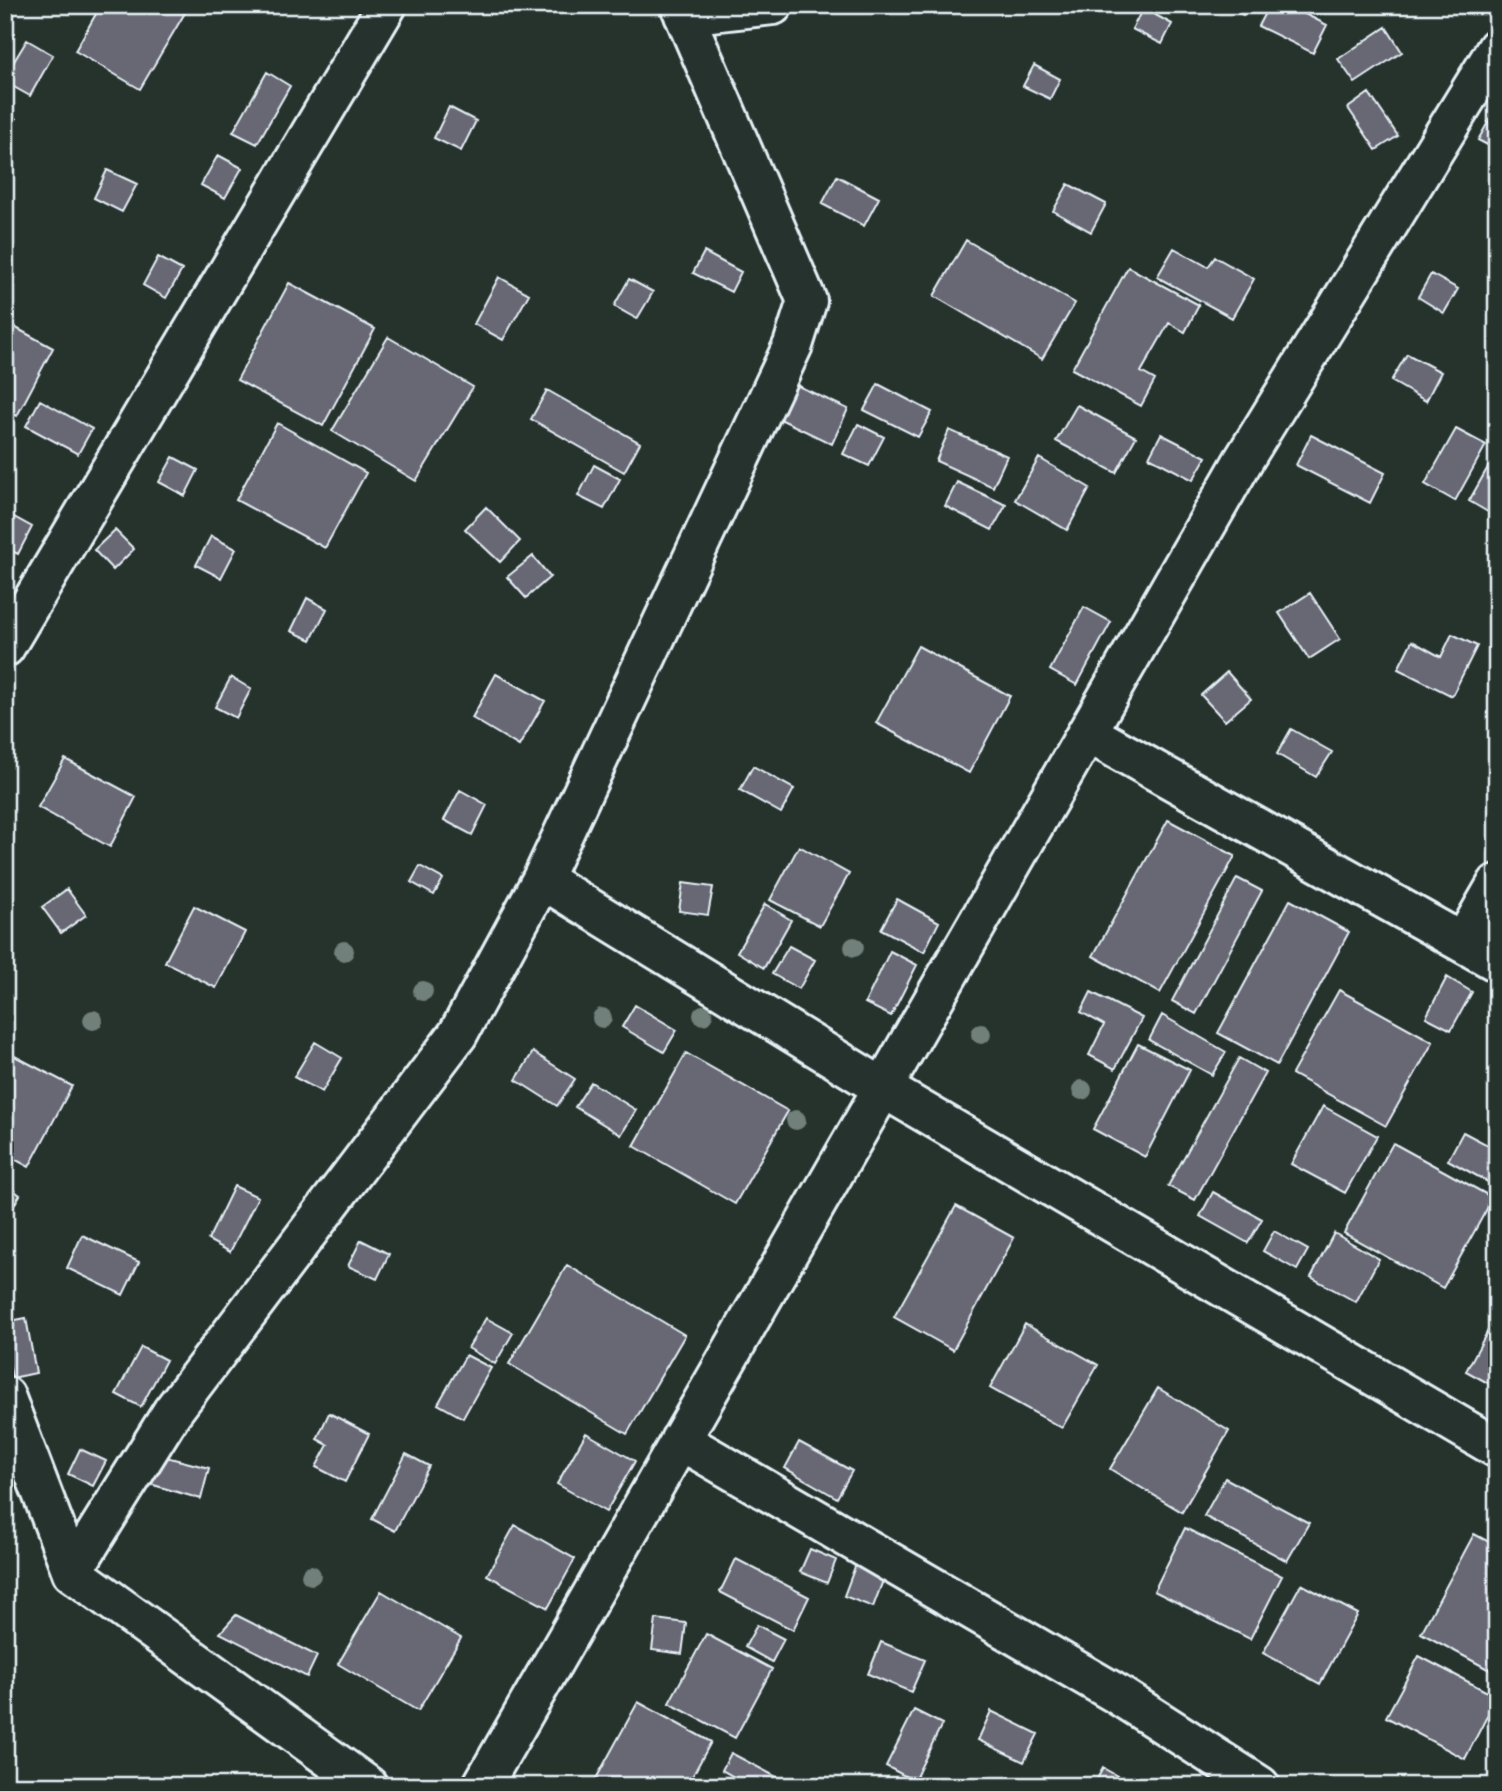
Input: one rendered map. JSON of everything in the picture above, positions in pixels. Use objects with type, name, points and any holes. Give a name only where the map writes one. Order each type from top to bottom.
[{"type":"street","points":[[5,647],[387,5]]},
{"type":"street","points":[[72,1572],[172,1412],[458,1034],[542,879],[793,345],[807,301],[682,10],[774,5]]},
{"type":"street","points":[[482,1786],[1243,461],[1497,48]]},
{"type":"street","points":[[1088,733],[1497,962]]},
{"type":"street","points":[[542,879],[883,1088],[1497,1448]]},
{"type":"street","points":[[1463,943],[1497,884]]},
{"type":"street","points":[[5,1396],[72,1572],[368,1786]]},
{"type":"street","points":[[680,1440],[1115,1693],[1260,1786]]},
{"type":"building","points":[[101,5],[189,6],[140,89],[75,51]]},
{"type":"building","points":[[555,5],[579,5],[574,15]]},
{"type":"building","points":[[1224,5],[1248,5],[1243,15]]},
{"type":"building","points":[[1269,5],[1287,5],[1327,25],[1313,53],[1258,26]]},
{"type":"building","points":[[1143,8],[1172,24],[1162,44],[1132,29]]},
{"type":"building","points":[[1386,27],[1402,52],[1355,83],[1338,59]]},
{"type":"building","points":[[27,40],[53,55],[30,96],[5,82],[5,76]]},
{"type":"building","points":[[1034,65],[1060,79],[1050,99],[1023,86]]},
{"type":"building","points":[[267,72],[290,86],[257,144],[233,132]]},
{"type":"building","points":[[1369,93],[1398,136],[1376,150],[1348,108]]},
{"type":"building","points":[[449,107],[476,121],[461,151],[434,138]]},
{"type":"building","points":[[5,113],[16,119],[5,138]]},
{"type":"building","points":[[1491,117],[1497,120],[1497,150],[1478,140]]},
{"type":"building","points":[[218,155],[242,168],[225,198],[201,185]]},
{"type":"building","points":[[107,170],[137,184],[122,212],[94,198]]},
{"type":"building","points":[[837,176],[879,198],[864,226],[822,204]]},
{"type":"building","points":[[1068,184],[1106,204],[1091,232],[1053,211]]},
{"type":"building","points":[[966,240],[1075,303],[1042,359],[934,296]]},
{"type":"building","points":[[1174,248],[1208,267],[1215,257],[1254,279],[1232,318],[1157,277]]},
{"type":"building","points":[[704,252],[741,272],[731,292],[693,273]]},
{"type":"building","points":[[158,257],[182,270],[166,298],[143,285]]},
{"type":"building","points":[[1128,267],[1199,305],[1185,332],[1169,323],[1141,372],[1155,380],[1141,406],[1072,369]]},
{"type":"building","points":[[1431,274],[1458,289],[1444,313],[1418,297]]},
{"type":"building","points":[[499,277],[529,294],[503,340],[474,324]]},
{"type":"building","points":[[629,279],[653,292],[637,319],[614,306]]},
{"type":"building","points":[[289,283],[375,329],[323,426],[237,380]]},
{"type":"building","points":[[5,322],[53,348],[17,416],[5,410]]},
{"type":"building","points":[[388,337],[473,387],[416,481],[332,431]]},
{"type":"building","points":[[1407,354],[1441,372],[1426,401],[1391,381]]},
{"type":"building","points":[[878,384],[932,412],[918,437],[864,410]]},
{"type":"building","points":[[796,385],[848,409],[832,444],[780,419]]},
{"type":"building","points":[[547,390],[640,443],[624,472],[531,419]]},
{"type":"building","points":[[40,400],[92,429],[78,454],[26,426]]},
{"type":"building","points":[[1077,405],[1136,437],[1116,473],[1056,441]]},
{"type":"building","points":[[277,423],[366,473],[325,548],[236,500]]},
{"type":"building","points":[[858,424],[884,437],[869,466],[843,454]]},
{"type":"building","points":[[1456,429],[1486,445],[1455,501],[1425,484]]},
{"type":"building","points":[[949,430],[1007,456],[993,487],[936,461]]},
{"type":"building","points":[[1161,434],[1206,457],[1193,480],[1149,457]]},
{"type":"building","points":[[1311,435],[1385,473],[1370,503],[1296,465]]},
{"type":"building","points":[[1496,453],[1497,508],[1493,515],[1469,501]]},
{"type":"building","points":[[173,457],[198,470],[185,496],[159,482]]},
{"type":"building","points":[[1039,458],[1090,488],[1067,530],[1015,500]]},
{"type":"building","points":[[594,465],[620,479],[604,509],[578,496]]},
{"type":"building","points":[[957,482],[1006,505],[992,530],[945,506]]},
{"type":"building","points":[[486,507],[520,541],[500,562],[465,529]]},
{"type":"building","points":[[5,512],[32,527],[18,554],[5,548]]},
{"type":"building","points":[[115,530],[134,549],[113,570],[94,550]]},
{"type":"building","points":[[211,536],[236,549],[221,578],[196,565]]},
{"type":"building","points":[[533,556],[550,577],[526,598],[507,577]]},
{"type":"building","points":[[1310,593],[1340,639],[1309,659],[1279,613]]},
{"type":"building","points":[[307,598],[327,609],[311,640],[291,631]]},
{"type":"building","points":[[1084,607],[1111,622],[1077,685],[1050,670]]},
{"type":"building","points":[[1452,634],[1477,646],[1452,696],[1398,669],[1412,641],[1441,657]]},
{"type":"building","points":[[918,646],[1010,696],[969,773],[876,723]]},
{"type":"building","points":[[1227,672],[1251,699],[1225,721],[1201,695]]},
{"type":"building","points":[[496,674],[545,701],[519,746],[472,718]]},
{"type":"building","points":[[231,677],[251,689],[236,718],[215,707]]},
{"type":"building","points":[[1291,729],[1332,752],[1316,777],[1277,754]]},
{"type":"building","points":[[65,759],[136,797],[110,847],[38,807]]},
{"type":"building","points":[[753,766],[794,789],[781,813],[740,790]]},
{"type":"building","points":[[460,790],[487,805],[472,835],[444,820]]},
{"type":"building","points":[[1168,820],[1235,856],[1160,993],[1093,956]]},
{"type":"building","points":[[799,846],[849,874],[820,926],[770,900]]},
{"type":"building","points":[[420,866],[443,879],[434,895],[411,882]]},
{"type":"building","points":[[1237,878],[1262,891],[1196,1014],[1172,1001]]},
{"type":"building","points":[[683,883],[713,887],[708,915],[679,911]]},
{"type":"building","points":[[67,889],[86,915],[61,933],[42,907]]},
{"type":"building","points":[[897,899],[939,922],[924,952],[881,929]]},
{"type":"building","points":[[1290,900],[1349,932],[1277,1065],[1218,1033]]},
{"type":"building","points":[[765,904],[791,920],[764,968],[737,952]]},
{"type":"building","points":[[194,906],[245,932],[216,988],[165,962]]},
{"type":"building","points":[[789,946],[815,960],[799,989],[772,974]]},
{"type":"building","points":[[890,951],[917,965],[891,1016],[865,1003]]},
{"type":"building","points":[[1447,977],[1472,992],[1451,1030],[1426,1017]]},
{"type":"building","points":[[1339,990],[1433,1042],[1386,1126],[1292,1074]]},
{"type":"building","points":[[1091,992],[1142,1018],[1115,1069],[1089,1055],[1104,1025],[1081,1012]]},
{"type":"building","points":[[635,1005],[677,1030],[664,1052],[622,1027]]},
{"type":"building","points":[[1162,1015],[1226,1052],[1212,1075],[1149,1040]]},
{"type":"building","points":[[315,1042],[342,1058],[322,1092],[294,1077]]},
{"type":"building","points":[[1138,1044],[1190,1070],[1145,1157],[1093,1129]]},
{"type":"building","points":[[5,1051],[72,1086],[29,1167],[5,1154]]},
{"type":"building","points":[[533,1052],[575,1079],[557,1106],[516,1080]]},
{"type":"building","points":[[686,1053],[788,1111],[735,1204],[634,1146]]},
{"type":"building","points":[[1239,1058],[1265,1073],[1195,1200],[1168,1186]]},
{"type":"building","points":[[591,1082],[636,1110],[621,1135],[575,1107]]},
{"type":"building","points":[[1323,1106],[1377,1136],[1345,1193],[1291,1164]]},
{"type":"building","points":[[1463,1132],[1495,1149],[1497,1145],[1497,1187],[1448,1160]]},
{"type":"building","points":[[1393,1143],[1493,1198],[1443,1288],[1344,1233]]},
{"type":"building","points":[[5,1184],[20,1195],[5,1220]]},
{"type":"building","points":[[234,1186],[258,1197],[230,1252],[208,1240]]},
{"type":"building","points":[[1213,1192],[1262,1219],[1248,1243],[1200,1216]]},
{"type":"building","points":[[956,1206],[1014,1238],[953,1350],[894,1317]]},
{"type":"building","points":[[1274,1231],[1308,1250],[1297,1270],[1263,1251]]},
{"type":"building","points":[[1334,1233],[1379,1259],[1356,1302],[1311,1277]]},
{"type":"building","points":[[82,1235],[139,1262],[123,1295],[67,1268]]},
{"type":"building","points":[[361,1240],[389,1254],[377,1279],[348,1266]]},
{"type":"building","points":[[567,1265],[685,1335],[627,1434],[509,1364]]},
{"type":"building","points":[[1497,1314],[1497,1388],[1466,1371]]},
{"type":"building","points":[[26,1318],[36,1373],[12,1378],[5,1343],[5,1322]]},
{"type":"building","points":[[486,1318],[513,1333],[495,1364],[468,1348]]},
{"type":"building","points":[[1025,1324],[1098,1365],[1062,1428],[990,1388]]},
{"type":"building","points":[[141,1347],[166,1360],[141,1407],[116,1394]]},
{"type":"building","points":[[466,1355],[491,1368],[463,1418],[438,1404]]},
{"type":"building","points":[[1158,1388],[1229,1431],[1182,1512],[1110,1469]]},
{"type":"building","points":[[329,1413],[369,1434],[345,1482],[316,1467],[328,1445],[317,1439]]},
{"type":"building","points":[[586,1433],[635,1461],[606,1512],[557,1484]]},
{"type":"building","points":[[799,1442],[852,1471],[837,1498],[785,1468]]},
{"type":"building","points":[[80,1449],[106,1461],[93,1486],[68,1474]]},
{"type":"building","points":[[406,1454],[429,1466],[395,1531],[372,1519]]},
{"type":"building","points":[[158,1455],[209,1468],[201,1499],[150,1484]]},
{"type":"building","points":[[1225,1478],[1309,1523],[1287,1561],[1204,1516]]},
{"type":"building","points":[[515,1525],[575,1559],[548,1608],[487,1575]]},
{"type":"building","points":[[1185,1528],[1282,1576],[1250,1639],[1154,1591]]},
{"type":"building","points":[[1474,1534],[1497,1546],[1497,1674],[1421,1633]]},
{"type":"building","points":[[810,1549],[836,1560],[827,1583],[800,1572]]},
{"type":"building","points":[[736,1559],[809,1597],[793,1630],[720,1592]]},
{"type":"building","points":[[856,1564],[885,1575],[873,1607],[844,1596]]},
{"type":"building","points":[[1301,1584],[1358,1614],[1320,1684],[1263,1653]]},
{"type":"building","points":[[381,1591],[461,1638],[418,1711],[338,1664]]},
{"type":"building","points":[[236,1615],[317,1656],[307,1677],[220,1633]]},
{"type":"building","points":[[656,1619],[686,1623],[682,1654],[652,1650]]},
{"type":"building","points":[[757,1625],[784,1639],[772,1662],[745,1647]]},
{"type":"building","points":[[706,1634],[772,1669],[735,1738],[669,1703]]},
{"type":"building","points":[[881,1642],[925,1660],[911,1692],[868,1674]]},
{"type":"building","points":[[1419,1656],[1497,1697],[1465,1759],[1386,1717]]},
{"type":"building","points":[[638,1702],[711,1742],[687,1786],[592,1786]]},
{"type":"building","points":[[914,1710],[942,1724],[914,1781],[886,1766]]},
{"type":"building","points":[[991,1711],[1038,1734],[1024,1762],[978,1740]]},
{"type":"building","points":[[731,1753],[786,1782],[784,1786],[750,1786],[722,1770]]},
{"type":"building","points":[[1103,1768],[1135,1786],[1093,1786]]},
{"type":"building","points":[[719,1777],[736,1786],[714,1786]]}]
